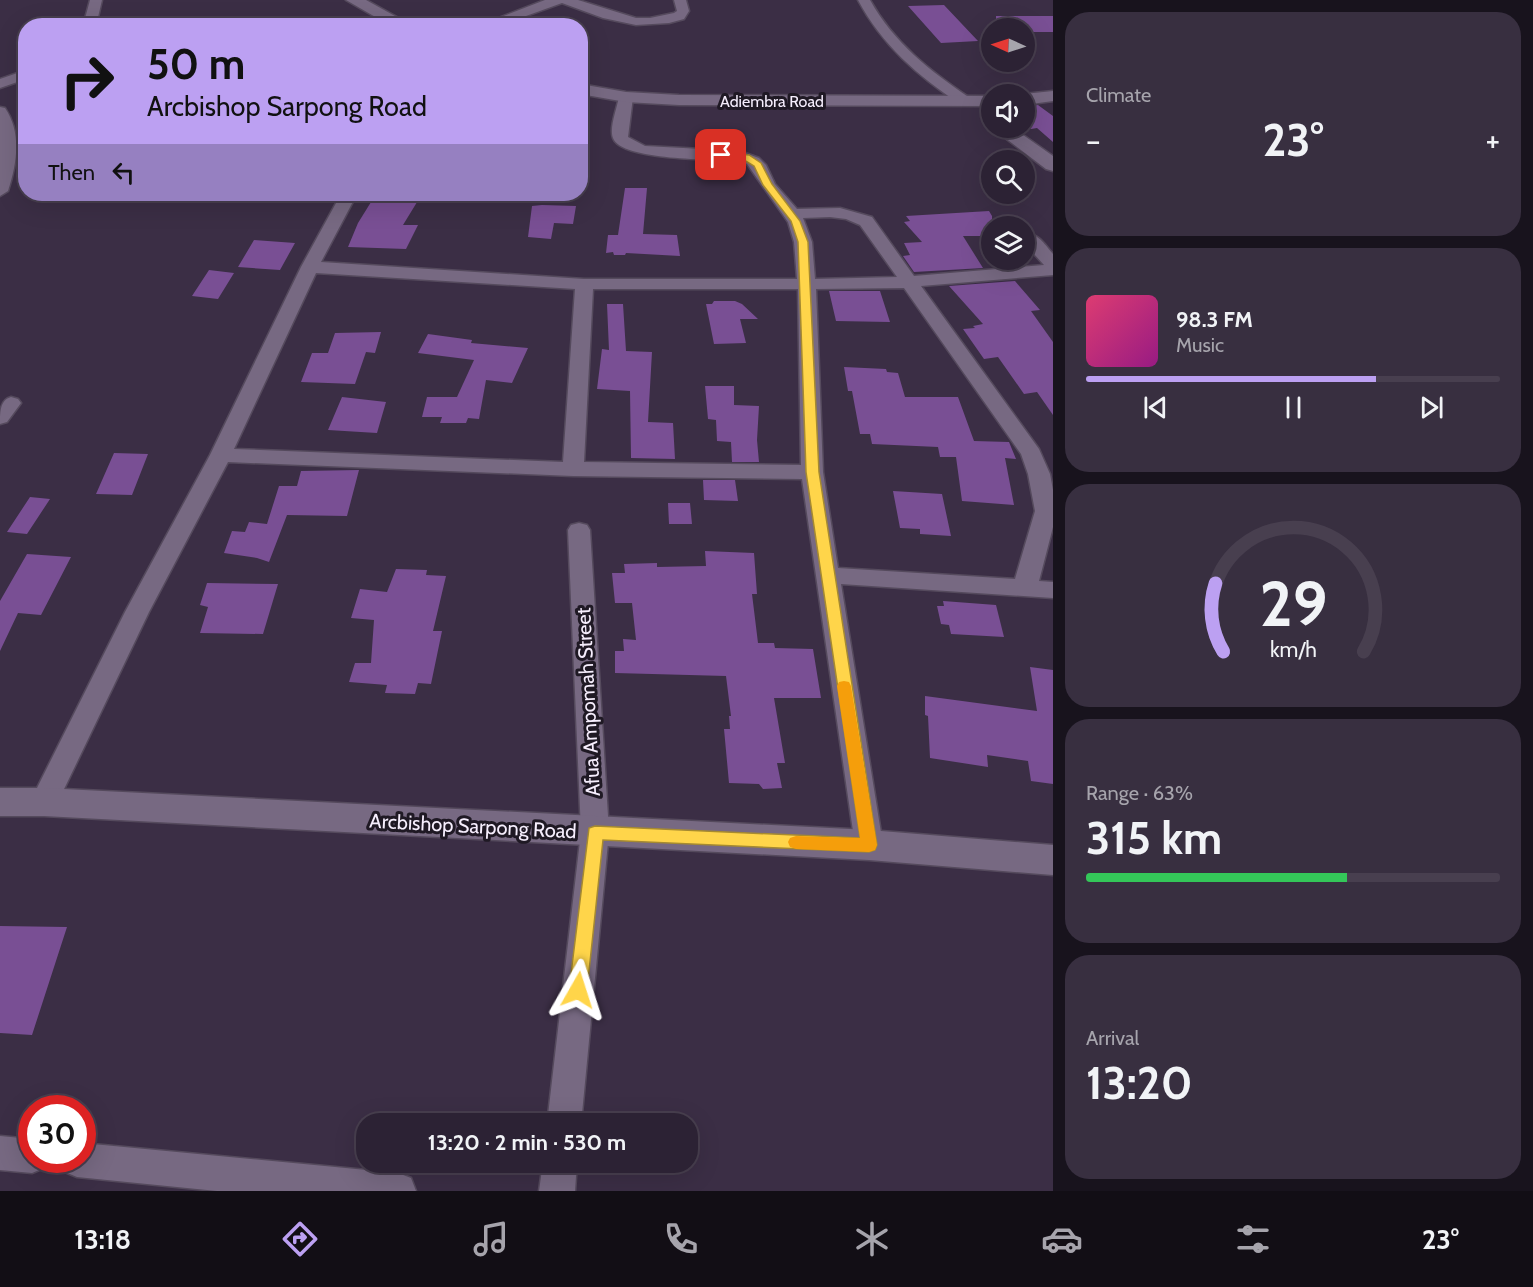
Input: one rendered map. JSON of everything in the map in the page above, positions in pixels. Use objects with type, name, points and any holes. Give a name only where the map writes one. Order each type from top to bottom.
[{"type":"street","points":[[91,18],[96,0]]},
{"type":"street","points":[[354,0],[389,18]]},
{"type":"street","points":[[506,18],[557,0]]},
{"type":"street","points":[[566,0],[633,22],[645,23],[679,16],[683,11],[680,0]]},
{"type":"street","points":[[864,0],[879,26],[925,73],[981,113]]},
{"type":"street","points":[[0,84],[18,77]]},
{"type":"street","name":"Adiembra Road","points":[[588,90],[626,97],[754,102],[981,101]]},
{"type":"street","points":[[1035,98],[1053,96]]},
{"type":"street","points":[[626,97],[619,135],[621,140],[642,150],[746,157],[758,165],[768,185],[801,232],[807,285],[812,472],[869,845]]},
{"type":"street","points":[[0,111],[9,129],[9,140],[4,179],[0,191]]},
{"type":"street","points":[[1015,138],[1053,165]]},
{"type":"street","points":[[44,802],[136,612],[220,454],[310,267],[345,201]]},
{"type":"street","points":[[784,206],[793,213],[839,212],[852,214],[866,221],[1031,454],[1039,474],[1046,511],[1025,587]]},
{"type":"street","points":[[1035,245],[1053,265]]},
{"type":"street","points":[[310,267],[584,284],[807,285],[908,282],[1053,270]]},
{"type":"street","points":[[573,469],[584,284]]},
{"type":"street","points":[[220,454],[573,469],[812,472]]},
{"type":"street","name":"Afua Ampomah Street","points":[[565,1113],[595,832],[579,530]]},
{"type":"street","points":[[829,575],[1053,590]]},
{"type":"street","name":"Arcbishop Sarpong Road","points":[[0,802],[44,802],[869,845],[1053,860]]},
{"type":"street","points":[[0,1153],[18,1155]]},
{"type":"street","points":[[96,1162],[398,1191]]},
{"type":"street","points":[[557,1191],[559,1173]]},
{"type":"building","points":[[944,5],[978,41],[941,43],[908,6]]},
{"type":"building","points":[[996,16],[1053,16],[1053,32],[1035,32],[1035,18],[996,18]]},
{"type":"building","points":[[1035,105],[1038,105],[1053,116],[1053,142],[1035,128]]},
{"type":"building","points":[[625,188],[647,188],[643,234],[677,235],[680,256],[606,253],[608,235],[618,235]]},
{"type":"building","points":[[372,201],[418,201],[403,225],[418,225],[406,249],[348,247],[358,223]]},
{"type":"building","points":[[532,206],[576,206],[573,224],[554,223],[551,239],[528,237]]},
{"type":"building","points":[[989,211],[992,216],[981,216],[981,236],[963,236],[981,268],[914,272],[903,256],[910,255],[904,243],[922,242],[904,222],[910,221],[906,216]]},
{"type":"building","points":[[254,240],[295,243],[280,270],[238,267]]},
{"type":"building","points":[[209,270],[234,273],[218,299],[192,296]]},
{"type":"building","points":[[1015,281],[1040,310],[1031,311],[1053,342],[1053,415],[1037,392],[1024,394],[998,357],[984,359],[963,329],[975,328],[973,326],[983,324],[949,286]]},
{"type":"building","points":[[829,291],[880,291],[890,322],[836,321]]},
{"type":"building","points":[[714,301],[735,301],[742,304],[758,319],[740,319],[746,343],[714,344],[706,304],[712,304]]},
{"type":"building","points":[[607,304],[623,304],[626,351],[652,352],[648,422],[673,423],[675,459],[631,458],[630,391],[597,389],[602,349],[609,350]]},
{"type":"building","points":[[381,332],[375,353],[366,352],[355,384],[301,382],[312,353],[328,353],[335,333]]},
{"type":"building","points":[[428,334],[472,340],[471,343],[528,348],[512,383],[486,380],[479,419],[468,418],[466,423],[440,423],[442,417],[422,417],[427,397],[457,397],[474,360],[418,353]]},
{"type":"building","points":[[844,367],[886,369],[887,372],[898,373],[905,397],[958,397],[974,441],[1009,442],[1016,459],[1005,458],[1014,505],[962,501],[956,457],[940,457],[938,447],[872,444],[870,434],[860,434],[852,391],[848,391]]},
{"type":"building","points":[[705,386],[734,386],[734,405],[759,406],[757,440],[759,462],[732,462],[731,442],[717,441],[716,420],[708,419]]},
{"type":"building","points":[[342,397],[386,402],[377,433],[328,430]]},
{"type":"building","points":[[114,453],[148,454],[132,495],[96,494]]},
{"type":"building","points":[[359,470],[347,516],[287,515],[269,562],[224,553],[232,531],[245,532],[249,522],[267,524],[279,486],[297,486],[301,471]]},
{"type":"building","points":[[703,480],[735,480],[738,501],[704,500]]},
{"type":"building","points":[[893,491],[942,494],[951,536],[920,534],[920,529],[900,528]]},
{"type":"building","points":[[30,497],[50,499],[27,534],[7,532]]},
{"type":"building","points":[[668,503],[690,503],[692,524],[669,524]]},
{"type":"building","points":[[705,551],[754,553],[757,594],[752,594],[758,643],[774,643],[775,648],[813,649],[821,698],[774,698],[785,763],[777,763],[782,788],[763,789],[759,784],[729,783],[724,729],[730,729],[729,716],[731,716],[726,676],[615,673],[615,651],[624,651],[623,639],[636,640],[632,603],[615,603],[612,573],[625,573],[624,564],[657,563],[657,567],[706,566]]},
{"type":"building","points":[[27,554],[71,557],[41,615],[18,613],[0,651],[0,601]]},
{"type":"building","points":[[396,569],[427,570],[426,575],[446,576],[433,631],[442,631],[431,684],[418,683],[415,694],[385,693],[387,685],[349,682],[355,663],[371,663],[374,620],[351,618],[360,589],[387,592]]},
{"type":"building","points":[[207,583],[278,584],[263,634],[200,633],[208,607],[200,605]]},
{"type":"building","points":[[943,601],[996,605],[1004,637],[951,634],[949,625],[941,624],[937,606],[944,606]]},
{"type":"building","points":[[1030,667],[1053,670],[1053,784],[1031,781],[1028,761],[987,755],[988,767],[930,758],[925,696],[1037,711]]},
{"type":"building","points":[[0,926],[67,927],[32,1035],[0,1033]]},
{"type":"slow traffic","points":[[796,842],[869,845],[844,686]]},
{"type":"route","points":[[578,990],[595,832],[869,845],[812,472],[807,285],[801,232],[796,221],[768,185],[758,165],[746,157],[721,155]]}]
